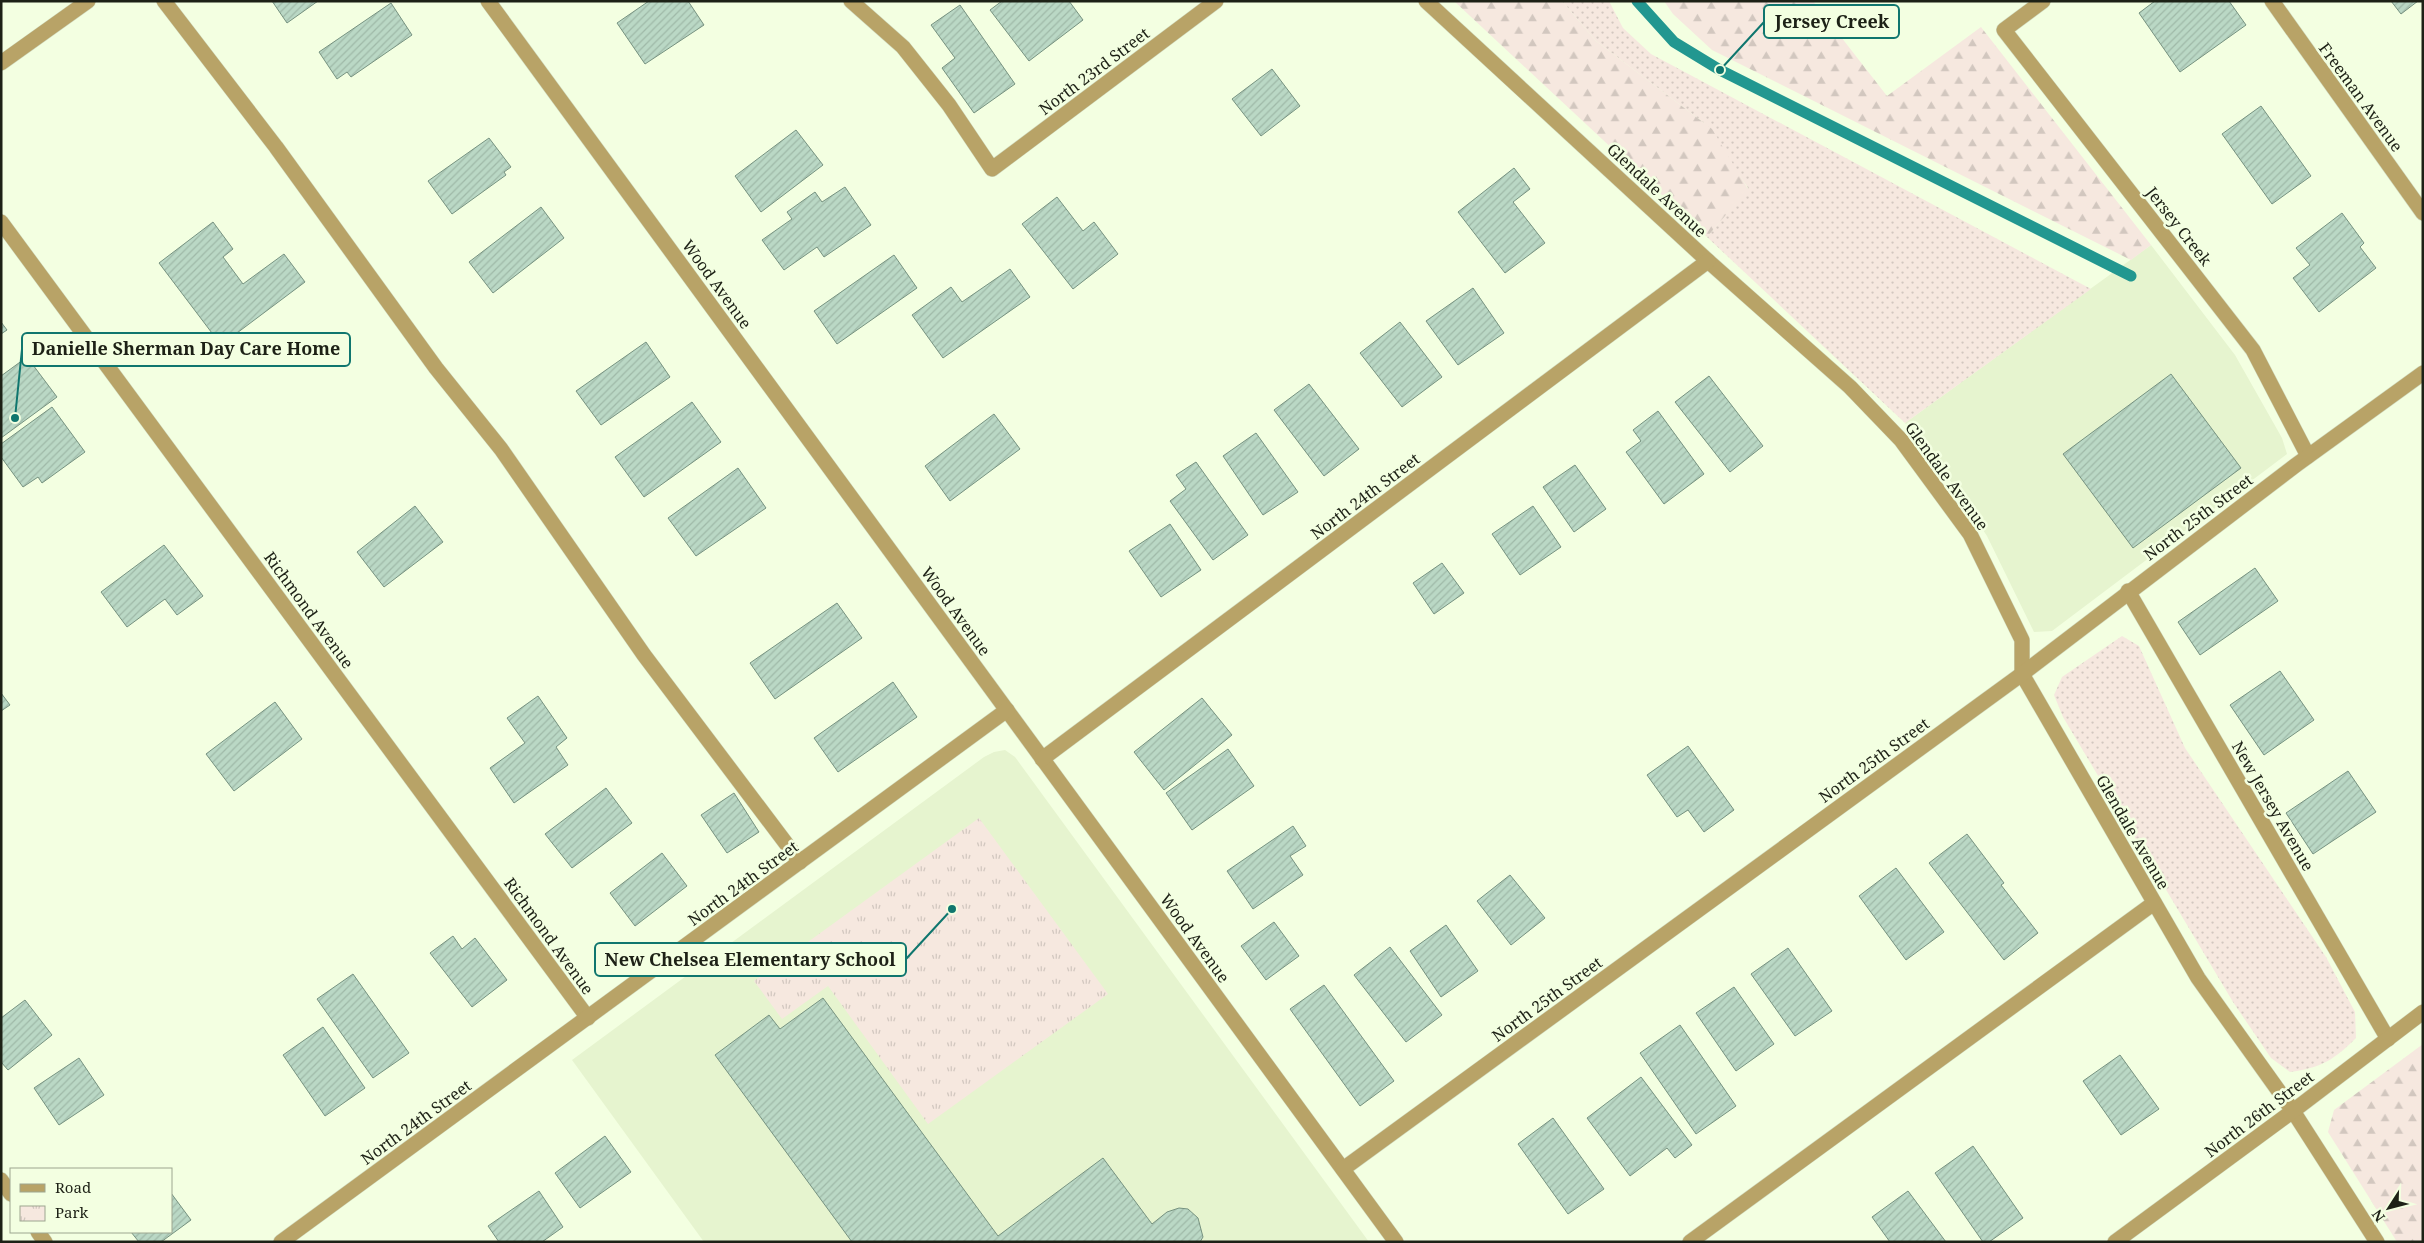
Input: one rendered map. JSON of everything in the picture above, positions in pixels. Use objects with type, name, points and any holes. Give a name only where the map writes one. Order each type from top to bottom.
[{"type":"street","points":[[1,63],[88,1]]},
{"type":"street","points":[[164,1],[276,147],[436,368],[501,449],[644,655],[800,862]]},
{"type":"street","name":"Wood Avenue","points":[[488,1],[1396,1242]]},
{"type":"street","name":"North 23rd Street","points":[[851,1],[903,46],[949,105],[992,169],[1216,1]]},
{"type":"street","name":"Glendale Avenue","points":[[1426,1],[1708,261],[1850,388],[1901,440],[1970,534],[2022,640],[2022,674],[2198,978],[2293,1111],[2377,1242]]},
{"type":"street","name":"Jersey Creek","points":[[2043,1],[2004,30],[2253,350],[2308,456]]},
{"type":"street","name":"Freeman Avenue","points":[[2272,1],[2423,213]]},
{"type":"street","name":"Richmond Avenue","points":[[1,222],[588,1018]]},
{"type":"street","name":"North 24th Street","points":[[1042,759],[1708,261]]},
{"type":"street","name":"North 25th Street","points":[[1343,1169],[2022,674],[2308,456],[2423,373]]},
{"type":"street","name":"New Jersey Avenue","points":[[2128,592],[2388,1039]]},
{"type":"street","name":"North 24th Street","points":[[281,1242],[1007,710]]},
{"type":"street","points":[[1690,1242],[2154,903]]},
{"type":"street","name":"North 26th Street","points":[[2114,1242],[2293,1111],[2423,1012]]},
{"type":"street","points":[[1,1180],[10,1193]]},
{"type":"shaded area","points":[[2151,245],[2235,355],[2282,438],[2287,454],[2052,631],[2034,632],[1987,536],[1938,462],[1905,423]]},
{"type":"shaded area","points":[[1005,750],[1015,757],[1369,1242],[704,1242],[572,1060],[984,757],[994,752]]},
{"type":"green space","points":[[1454,1],[1562,1],[1596,41],[1712,129],[1748,189],[1707,237]]},
{"type":"green space","points":[[1562,1],[1609,1],[1623,28],[1651,54],[2091,289],[1905,423],[1707,237],[1748,188],[1704,123],[1596,41]]},
{"type":"green space","points":[[1664,1],[1813,1],[1887,96],[1981,27],[2151,245],[2131,260],[1712,50],[1673,14]]},
{"type":"green space","points":[[2122,636],[2139,646],[2185,748],[2326,957],[2355,1012],[2356,1038],[2341,1052],[2326,1062],[2290,1072],[2271,1058],[2233,1002],[2063,717],[2054,695],[2062,677]]},
{"type":"green space","points":[[979,818],[1108,994],[928,1124],[828,986],[782,1019],[754,981]]},
{"type":"green space","points":[[2423,1044],[2423,1242],[2397,1242],[2328,1132],[2334,1110]]},
{"type":"building","points":[[272,1],[318,1],[287,23]]},
{"type":"building","points":[[649,1],[688,1],[704,25],[645,64],[617,23]]},
{"type":"building","points":[[1002,1],[1069,1],[1083,20],[1029,61],[990,10]]},
{"type":"building","points":[[2155,1],[2229,1],[2246,25],[2180,72],[2139,13]]},
{"type":"building","points":[[2391,1],[2418,1],[2401,14]]},
{"type":"building","points":[[391,3],[412,35],[351,77],[347,72],[337,79],[319,52]]},
{"type":"building","points":[[960,5],[1015,84],[974,113],[942,68],[955,58],[931,25]]},
{"type":"building","points":[[1272,69],[1300,106],[1261,136],[1232,99]]},
{"type":"building","points":[[2261,106],[2311,176],[2272,204],[2222,134]]},
{"type":"building","points":[[796,130],[823,165],[761,212],[735,176]]},
{"type":"building","points":[[489,138],[511,167],[504,172],[506,175],[452,214],[428,181]]},
{"type":"building","points":[[1514,168],[1530,189],[1513,202],[1545,243],[1505,273],[1458,212]]},
{"type":"building","points":[[845,187],[871,225],[824,257],[817,247],[784,270],[762,240],[792,219],[787,212],[815,192],[822,202]]},
{"type":"building","points":[[1057,197],[1083,231],[1094,222],[1118,254],[1073,289],[1022,224]]},
{"type":"building","points":[[541,207],[564,238],[493,293],[469,262]]},
{"type":"building","points":[[2342,213],[2364,243],[2360,247],[2376,268],[2319,312],[2293,278],[2310,265],[2296,248]]},
{"type":"building","points":[[213,222],[233,249],[223,257],[243,284],[284,254],[305,282],[221,345],[159,263]]},
{"type":"building","points":[[894,255],[917,288],[837,344],[814,311]]},
{"type":"building","points":[[1010,269],[1030,297],[943,358],[912,315],[951,287],[962,302]]},
{"type":"building","points":[[1473,288],[1504,333],[1458,365],[1426,321]]},
{"type":"building","points":[[1,322],[7,330],[1,334]]},
{"type":"building","points":[[1400,322],[1442,377],[1402,407],[1360,353]]},
{"type":"building","points":[[646,342],[670,377],[601,425],[576,391]]},
{"type":"building","points":[[27,357],[57,397],[1,438],[1,376]]},
{"type":"building","points":[[2171,374],[2241,468],[2133,548],[2063,454]]},
{"type":"building","points":[[1709,376],[1763,446],[1730,472],[1675,402]]},
{"type":"building","points":[[1309,384],[1359,449],[1324,476],[1274,410]]},
{"type":"building","points":[[692,402],[721,442],[644,497],[615,457]]},
{"type":"building","points":[[52,407],[85,452],[42,483],[38,477],[23,487],[1,457],[1,444]]},
{"type":"building","points":[[1658,411],[1704,474],[1664,504],[1626,452],[1641,441],[1633,430]]},
{"type":"building","points":[[994,414],[1020,449],[950,501],[925,466]]},
{"type":"building","points":[[1256,433],[1298,492],[1263,515],[1223,456]]},
{"type":"building","points":[[1196,462],[1248,535],[1213,560],[1170,501],[1186,489],[1176,475]]},
{"type":"building","points":[[1575,465],[1606,509],[1574,532],[1543,487]]},
{"type":"building","points":[[738,468],[766,508],[696,556],[668,518]]},
{"type":"building","points":[[415,506],[443,542],[384,587],[357,552]]},
{"type":"building","points":[[1533,506],[1561,547],[1520,575],[1492,534]]},
{"type":"building","points":[[1170,524],[1201,570],[1161,597],[1129,551]]},
{"type":"building","points":[[164,545],[203,596],[177,615],[165,599],[127,627],[101,592]]},
{"type":"building","points":[[1442,563],[1464,593],[1434,614],[1413,583]]},
{"type":"building","points":[[2255,568],[2278,601],[2200,655],[2178,622]]},
{"type":"building","points":[[837,603],[862,638],[775,699],[750,663]]},
{"type":"building","points":[[2280,671],[2314,720],[2264,755],[2230,705]]},
{"type":"building","points":[[893,682],[917,717],[838,772],[814,738]]},
{"type":"building","points":[[1,693],[10,705],[1,711]]},
{"type":"building","points":[[538,696],[567,738],[556,747],[568,765],[514,803],[490,768],[525,743],[507,718]]},
{"type":"building","points":[[1202,698],[1232,735],[1164,790],[1134,752]]},
{"type":"building","points":[[275,702],[302,739],[234,791],[206,754]]},
{"type":"building","points":[[1688,746],[1734,810],[1704,832],[1688,810],[1677,817],[1647,775]]},
{"type":"building","points":[[1228,749],[1254,786],[1192,830],[1166,793]]},
{"type":"building","points":[[2348,771],[2376,812],[2313,854],[2286,813]]},
{"type":"building","points":[[606,788],[632,823],[572,868],[545,834]]},
{"type":"building","points":[[734,793],[759,832],[727,853],[701,815]]},
{"type":"building","points":[[1293,826],[1306,846],[1290,856],[1303,875],[1253,909],[1227,871]]},
{"type":"building","points":[[1967,834],[2004,883],[2001,885],[2038,933],[2004,960],[1929,863]]},
{"type":"building","points":[[662,853],[687,886],[635,926],[610,893]]},
{"type":"building","points":[[1896,868],[1944,932],[1906,960],[1859,896]]},
{"type":"building","points":[[1510,875],[1545,918],[1511,945],[1477,901]]},
{"type":"building","points":[[1274,922],[1299,956],[1266,980],[1241,946]]},
{"type":"building","points":[[1446,925],[1478,971],[1441,997],[1410,951]]},
{"type":"building","points":[[453,936],[462,949],[475,938],[507,980],[472,1007],[430,953]]},
{"type":"building","points":[[1390,947],[1442,1015],[1406,1042],[1354,975]]},
{"type":"building","points":[[1788,948],[1832,1011],[1795,1036],[1751,974]]},
{"type":"building","points":[[353,974],[409,1053],[373,1078],[317,999]]},
{"type":"building","points":[[1324,985],[1394,1081],[1360,1106],[1290,1009]]},
{"type":"building","points":[[1734,987],[1774,1044],[1736,1071],[1696,1013]]},
{"type":"building","points":[[823,998],[998,1236],[1103,1158],[1152,1224],[1167,1212],[1179,1208],[1188,1209],[1198,1218],[1203,1237],[1200,1242],[852,1242],[715,1055],[769,1015],[780,1029]]},
{"type":"building","points":[[25,1000],[52,1035],[8,1070],[1,1062],[1,1018]]},
{"type":"building","points":[[1680,1025],[1736,1106],[1696,1134],[1640,1053]]},
{"type":"building","points":[[323,1027],[365,1088],[325,1116],[283,1055]]},
{"type":"building","points":[[2120,1055],[2159,1109],[2121,1135],[2083,1081]]},
{"type":"building","points":[[79,1058],[104,1095],[59,1125],[34,1088]]},
{"type":"building","points":[[1641,1077],[1692,1145],[1675,1158],[1667,1148],[1630,1176],[1587,1118]]},
{"type":"building","points":[[1553,1118],[1604,1189],[1568,1214],[1518,1144]]},
{"type":"building","points":[[605,1136],[631,1172],[580,1208],[555,1173]]},
{"type":"building","points":[[1973,1146],[2023,1218],[1989,1242],[1983,1242],[1935,1173]]},
{"type":"building","points":[[539,1191],[563,1227],[542,1242],[499,1242],[488,1226]]},
{"type":"building","points":[[1908,1191],[1946,1242],[1890,1242],[1872,1217]]},
{"type":"building","points":[[172,1194],[191,1220],[161,1242],[139,1242],[132,1233],[172,1233]]},
{"type":"waterway","name":"Jersey Creek","points":[[1637,1],[1674,42],[1720,70],[2131,276]]},
{"type":"place","name":"Jersey Creek","points":[[1720,70]]},
{"type":"place","name":"Danielle Sherman Day Care Home","points":[[15,418]]},
{"type":"place","name":"New Chelsea Elementary School","points":[[952,909]]}]
